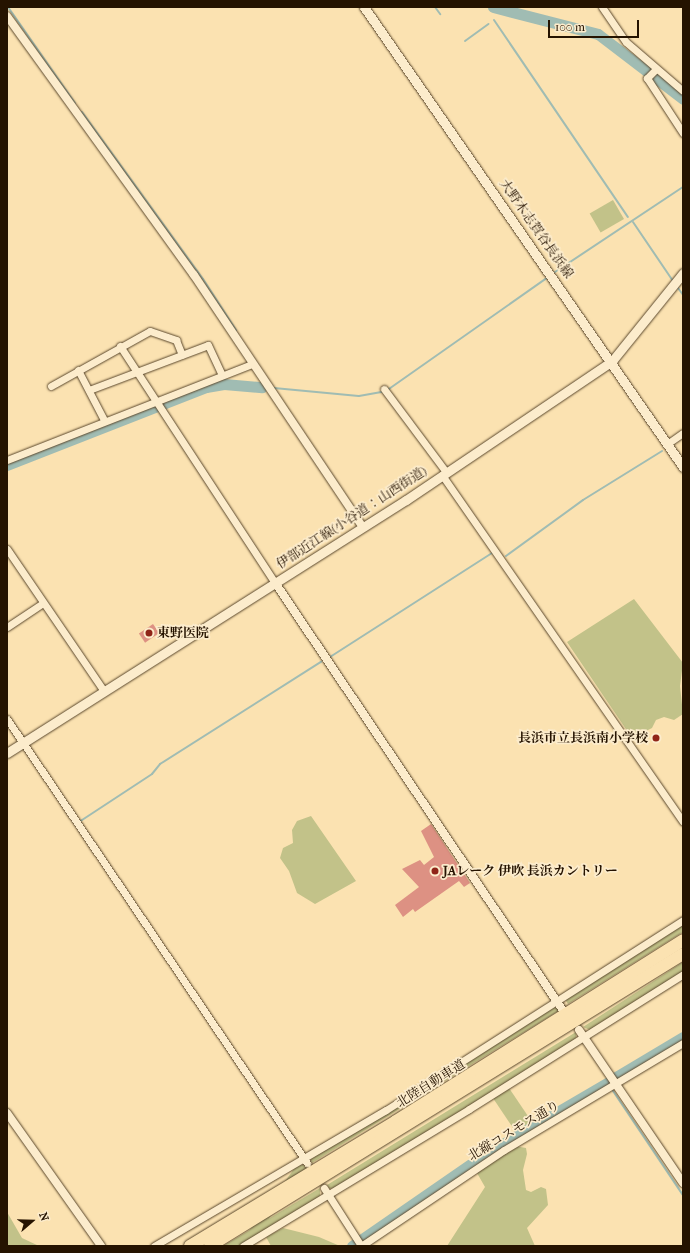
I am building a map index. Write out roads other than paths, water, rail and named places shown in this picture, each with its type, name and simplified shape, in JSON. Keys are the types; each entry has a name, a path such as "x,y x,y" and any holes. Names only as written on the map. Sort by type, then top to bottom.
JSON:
{"highway":[{"name":"北陸自動車道","path":"190,1246 396,1121 683,940"},
{"name":"北陸自動車道","path":"210,1246 683,954"}],"main road":[{"name":"大野木志賀谷長浜線","path":"364,7 612,361 683,467"},
{"name":"伊部近江線(小谷道：山西街道)","path":"7,753 276,584 612,361 683,273"}],"street":[{"path":"602,7 626,42 683,91"},
{"path":"7,16 194,275 252,364 363,527"},
{"path":"656,68 647,78 683,133"},
{"path":"51,386 120,346 150,331 176,340 182,355"},
{"path":"120,346 276,584 564,1012"},
{"path":"89,390 182,355 211,346 222,375"},
{"path":"7,460 104,420 157,404 222,375 252,364"},
{"path":"78,370 104,420"},
{"path":"386,391 444,473 683,822"},
{"path":"668,444 683,433"},
{"path":"7,549 104,691"},
{"path":"7,627 43,603"},
{"path":"7,719 307,1163"},
{"path":"154,1246 303,1156 386,1110 557,1003 683,920"},
{"path":"243,1246 328,1195 582,1033 683,974"},
{"path":"582,1033 683,1183"},
{"name":"北縦コスモス通り","path":"359,1243 504,1150 683,1043"},
{"path":"7,1113 101,1246"},
{"path":"324,1188 359,1243"}],"waterway":[{"path":"8,7 75,103"},
{"path":"435,7 440,14"},
{"path":"493,7 598,34 683,99"},
{"path":"494,20 628,217"},
{"path":"465,41 488,24"},
{"path":"82,112 203,279 236,330"},
{"path":"555,272 683,187"},
{"path":"633,222 673,281"},
{"path":"274,388 359,396 386,391 548,277"},
{"path":"678,288 683,295"},
{"path":"7,465 206,387 224,384 262,387"},
{"path":"506,556 583,500 662,451"},
{"path":"330,657 492,553"},
{"path":"79,822 152,774 160,764 321,662"},
{"path":"616,1077 683,1037"},
{"path":"352,1246 484,1155 610,1081"},
{"path":"611,1088 683,1195"}],"place":[{"name":"東野医院","path":"149,633"},
{"name":"長浜市立長浜南小学校","path":"656,738"},
{"name":"JAレーク 伊吹 長浜カントリー","path":"435,871"}]}
